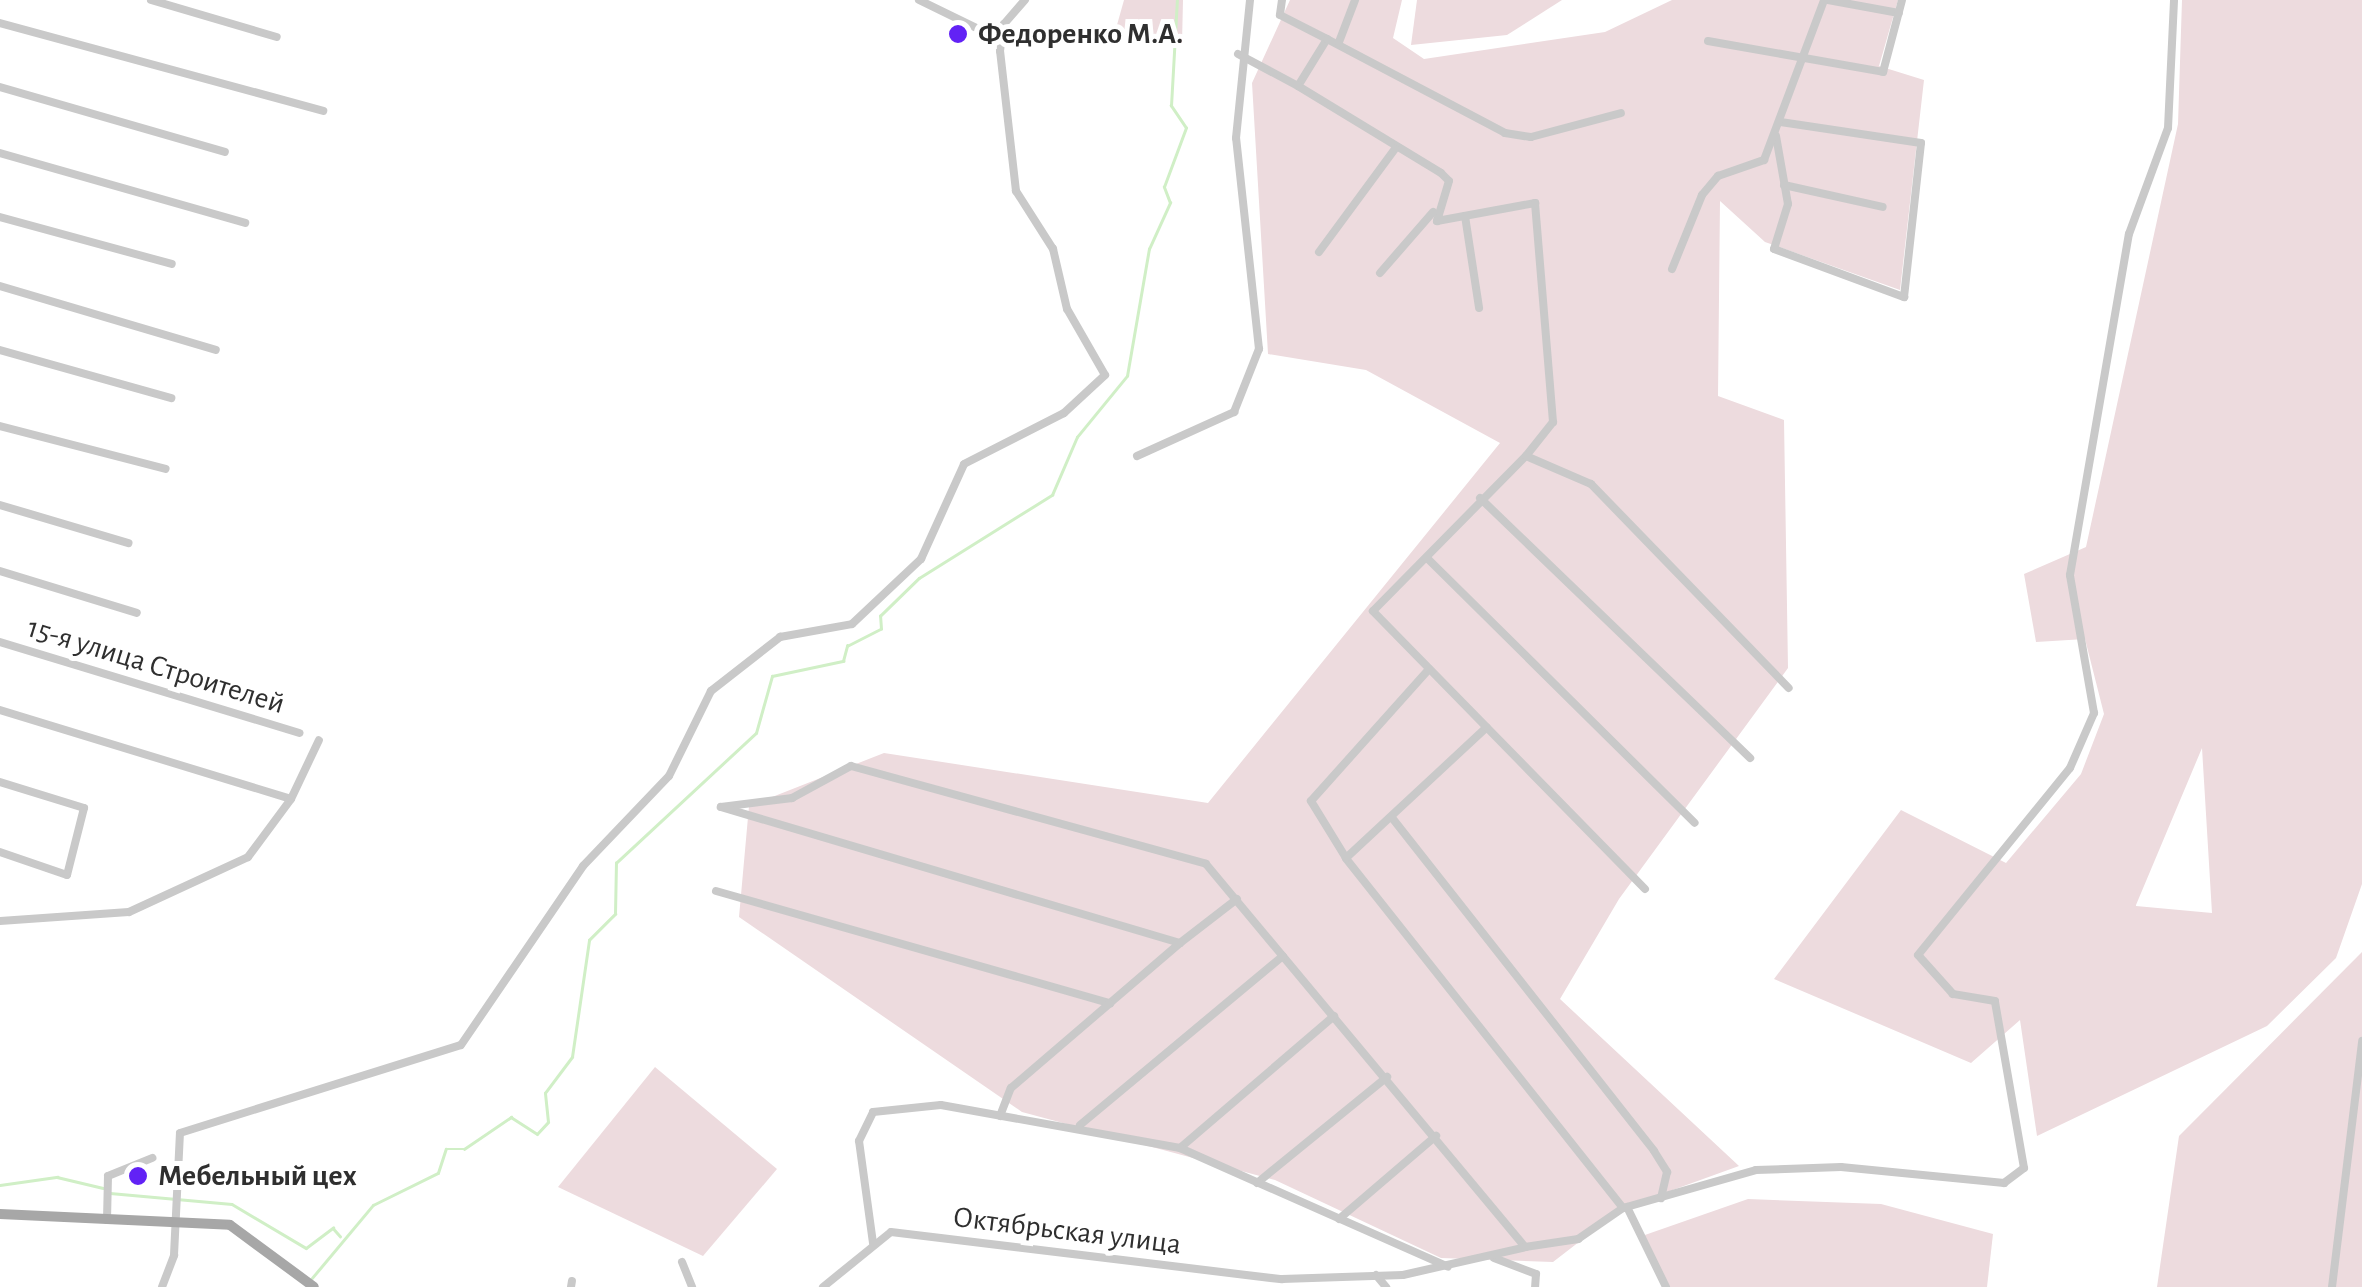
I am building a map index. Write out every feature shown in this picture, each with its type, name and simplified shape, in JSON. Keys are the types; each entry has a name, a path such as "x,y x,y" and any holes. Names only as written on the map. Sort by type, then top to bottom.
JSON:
{"main road":[{"path":"0,1214 243,1230 314,1287"}],"street":[{"path":"151,0 277,37"},
{"path":"919,0 1001,40"},
{"path":"989,35 1025,0"},
{"path":"1137,456 1234,412 1259,349 1236,138 1238,54 1250,0"},
{"path":"1282,0 1280,14 1505,133 1531,137 1620,113"},
{"path":"1339,42 1355,0"},
{"path":"1672,269 1702,196 1718,176 1764,160 1826,0 1899,13"},
{"path":"1708,41 1883,72 1902,0"},
{"path":"1624,1207 1756,1170 1842,1167 2004,1183 2024,1168 1995,1001 1953,994 1918,955 2070,768 2094,714 2070,576 2129,234 2168,128 2174,0"},
{"path":"0,23 323,111"},
{"path":"162,1287 175,1223 180,1133 461,1045 584,866 669,776 702,701 780,637 852,624 920,559 977,453 1064,412 1106,373 1066,309 1053,248 1016,191 1000,51 1004,24"},
{"path":"989,35 1000,51"},
{"path":"1298,86 1327,39"},
{"path":"1238,54 1298,86 1449,181 1433,212 1380,274"},
{"path":"0,87 226,152"},
{"path":"1776,136 1784,185 1774,249 1904,297 1921,143 1781,122"},
{"path":"1319,252 1395,149"},
{"path":"0,154 244,223"},
{"path":"1784,185 1882,208"},
{"path":"1433,212 1437,221 1535,203 1552,422 1526,456 1480,498 1428,559 1373,611 1645,889"},
{"path":"1465,216 1479,308"},
{"path":"0,217 172,264"},
{"path":"0,286 216,350"},
{"path":"0,350 171,398"},
{"path":"0,426 166,469"},
{"path":"1526,456 1591,484 1789,688"},
{"path":"1480,498 1750,758"},
{"path":"0,505 128,543"},
{"path":"1428,559 1694,823"},
{"path":"0,571 137,612"},
{"name":"15-я улица Строителей","path":"0,642 300,733"},
{"path":"1430,669 1313,791 1315,812 1346,858 1624,1207 1666,1287"},
{"path":"0,710 291,800"},
{"path":"1346,858 1393,819 1488,726"},
{"path":"0,921 129,912 248,857 291,800 318,740"},
{"path":"1180,943 721,806 792,798 851,766 1206,864 1527,1247"},
{"path":"0,782 84,808 67,875 0,852"},
{"path":"1393,819 1654,1151 1667,1172 1661,1198"},
{"path":"716,891 1110,1003"},
{"path":"1000,1116 1011,1088 1237,899"},
{"path":"1080,1125 1283,956"},
{"path":"1180,1148 1334,1016"},
{"path":"2332,1287 2362,1041"},
{"path":"1257,1183 1387,1076"},
{"path":"824,1287 873,1244 859,1141 873,1112 941,1105 1080,1125 1180,1148 1448,1266"},
{"path":"1339,1219 1436,1136"},
{"path":"107,1220 108,1176 152,1158"},
{"name":"Октябрьская улица","path":"873,1244 891,1232 1104,1262 1326,1278 1403,1275 1578,1239 1624,1207"},
{"path":"1494,1258 1536,1274 1535,1287"},
{"path":"682,1262 692,1287"},
{"path":"1376,1275 1386,1287"},
{"path":"1394,1287 1403,1275"}],"shaded area":[{"path":"1124,0 1183,0 1182,43 1156,48 1117,25"},
{"path":"1290,0 1402,0 1393,38 1424,59 1605,32 1672,0 1898,0 1879,66 1924,80 1900,290 1765,242 1720,201 1718,396 1784,420 1788,668 1619,899 1560,999 1739,1166 1623,1208 1553,1262 1441,1258 1275,1180 1022,1112 739,917 749,806 884,753 1208,803 1500,443 1366,370 1268,354 1252,83"},
{"path":"1417,0 1562,0 1507,35 1411,45"},
{"path":"2182,0 2362,0 2362,884 2336,958 2267,1026 2037,1136 2020,1020 1971,1063 1774,979 1901,810 2006,863 2081,774 2104,714 2085,639 2036,642 2024,574 2086,547 2178,124","holes":["2202,748 2212,913 2136,906"]},
{"path":"2362,952 2362,1287 2157,1287 2179,1136"},
{"path":"655,1067 777,1169 703,1256 558,1187"},
{"path":"1748,1199 1881,1204 1993,1234 1987,1287 1666,1287 1642,1236"}],"waterway":[{"path":"312,1278 373,1205 438,1173 446,1149 464,1149 511,1117 537,1134 548,1122 545,1093 572,1057 589,940 615,914 616,863 756,733 772,676 843,661 847,646 881,629 880,616 919,578 1052,495 1077,437 1127,376 1149,249 1170,203 1164,187 1186,128 1171,106 1177,0"},
{"path":"0,1185 57,1177 103,1188"},
{"path":"110,1193 232,1204 306,1248 333,1228 340,1236"}],"place":[{"name":"Федоренко М.А.","path":"958,34"},
{"name":"Мебельный цех","path":"138,1176"}]}
